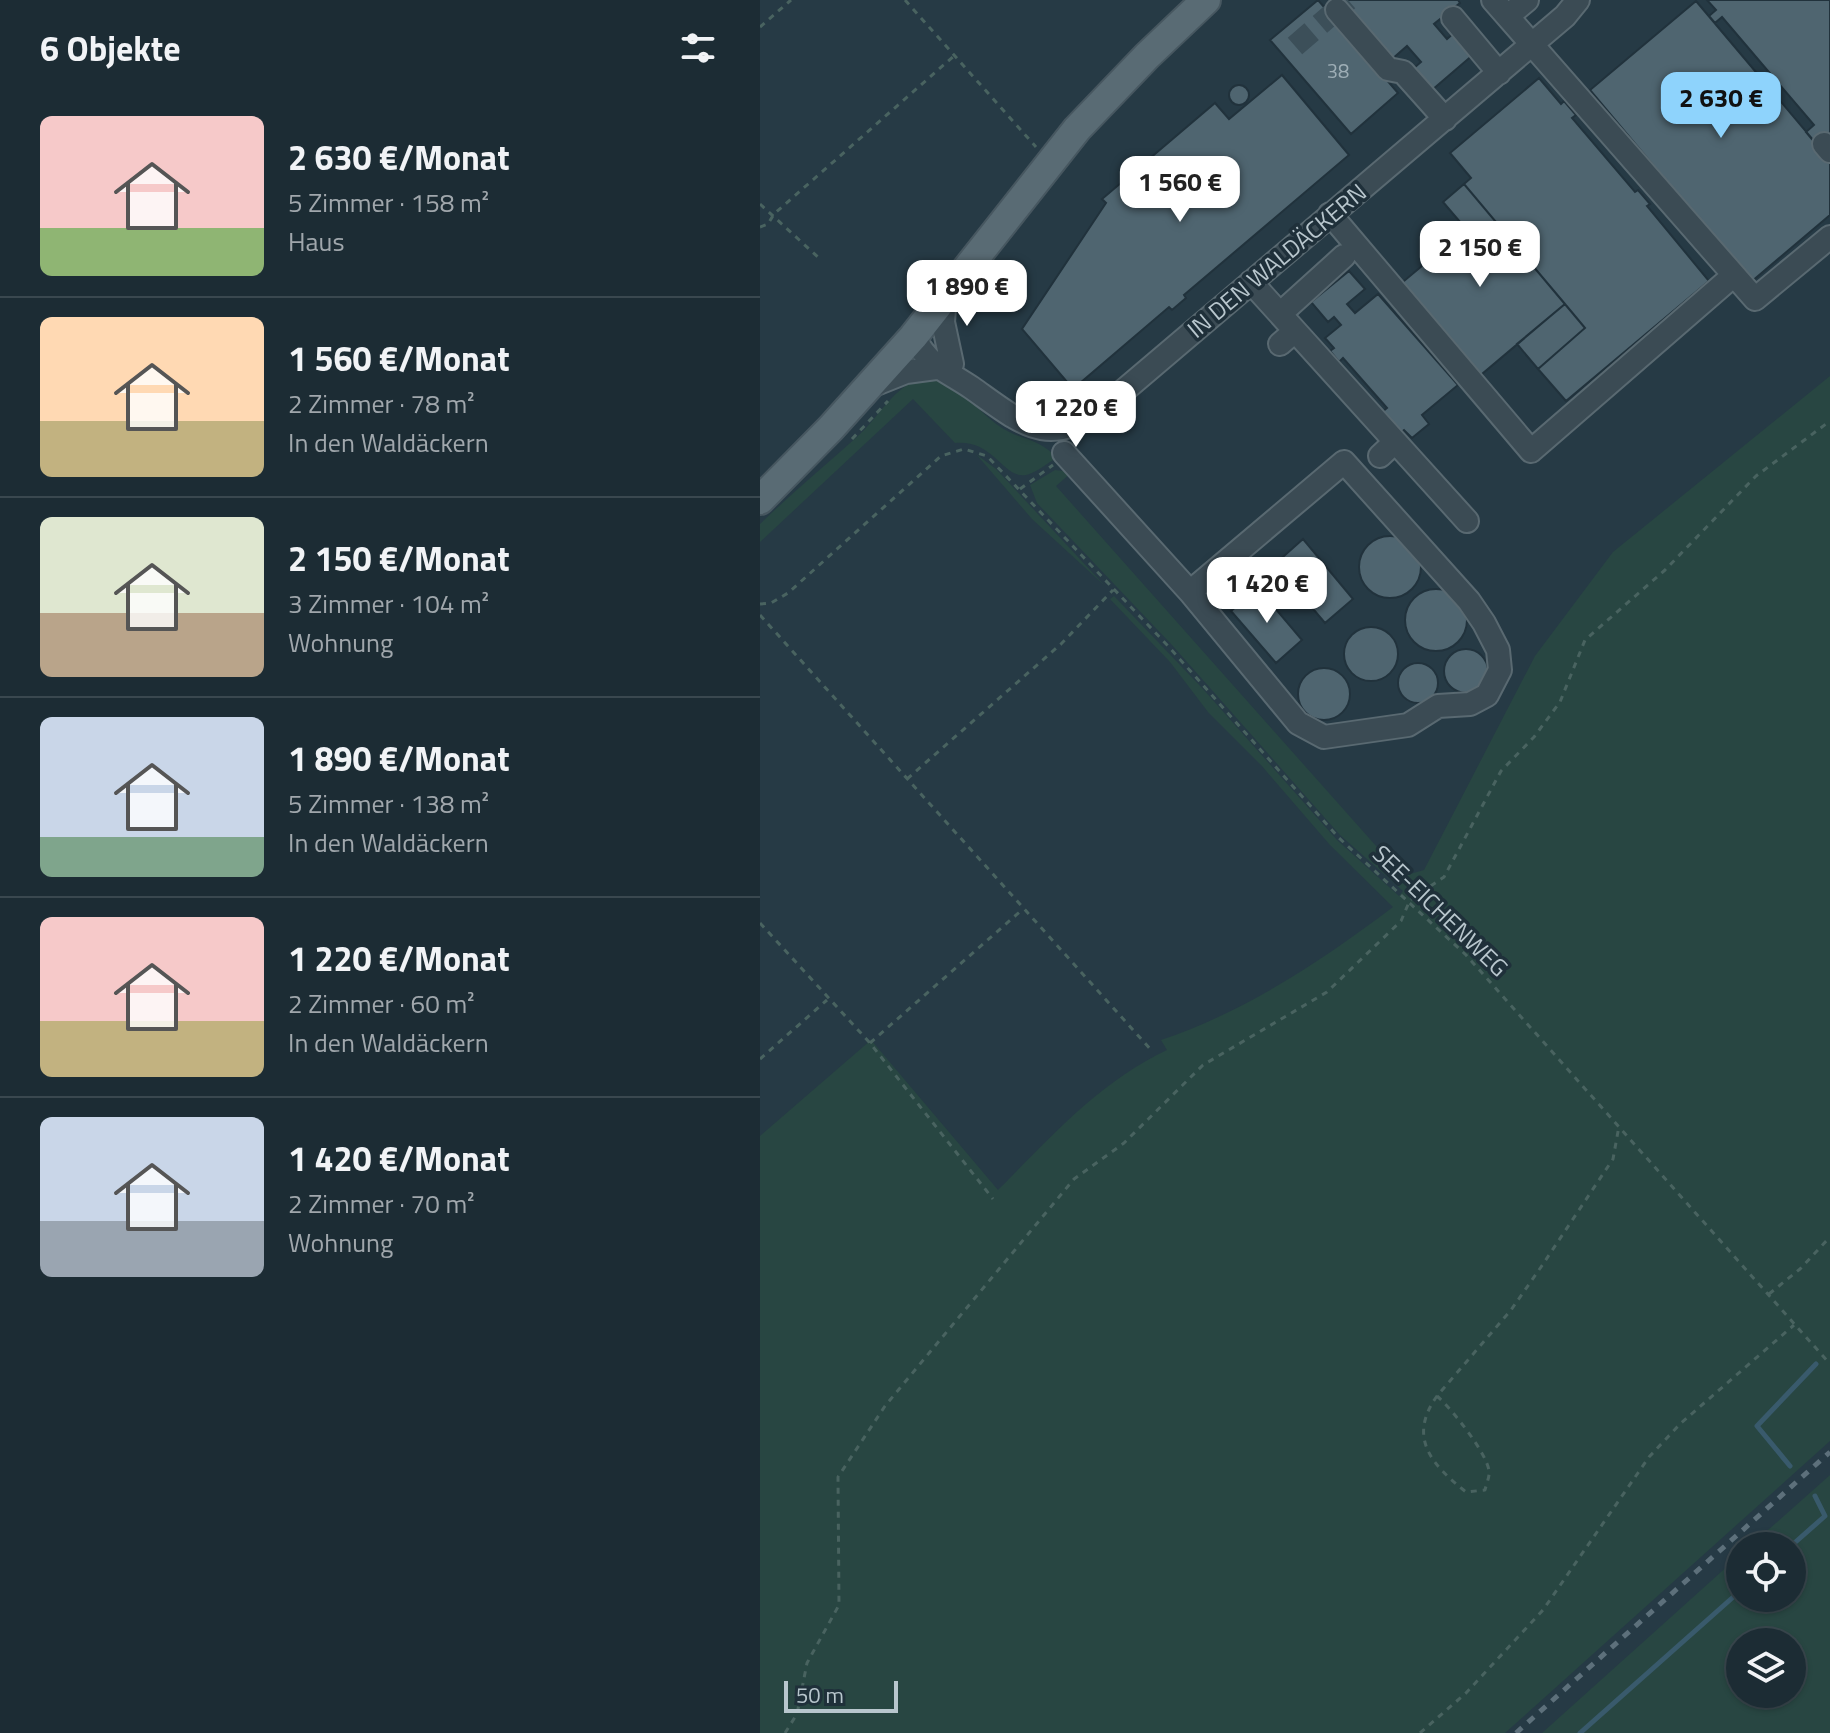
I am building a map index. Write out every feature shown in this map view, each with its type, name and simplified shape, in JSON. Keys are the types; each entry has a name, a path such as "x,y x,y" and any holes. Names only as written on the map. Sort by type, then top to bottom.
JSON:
{"main road":[{"path":"760,500 882,390 913,337 1049,161 1110,93 1206,0"}],"street":[{"path":"1527,0 1500,8 1755,299 1830,237"},
{"name":"IN DEN WALDÄCKERN","path":"913,337 970,387 1026,426 1051,430 1080,424 1108,404 1572,8 1595,0"},
{"path":"1337,10 1388,69 1403,72 1445,119"},
{"path":"1453,18 1499,73"},
{"path":"1330,214 1531,451 1734,275"},
{"path":"1280,314 1344,256"},
{"path":"1251,282 1280,314 1288,337 1388,449 1467,521"},
{"path":"882,390 906,372 944,366 945,296"},
{"path":"1064,453 1190,592 1298,723 1324,737 1408,725 1438,706 1470,704 1487,695 1500,670 1498,650 1469,601 1344,462 1190,592"}],"path":[{"path":"760,27 791,0"},
{"path":"905,0 1049,161"},
{"path":"760,227 768,224 774,214 955,55"},
{"path":"760,204 820,259"},
{"path":"845,445 882,390"},
{"path":"785,1733 797,1714 807,1663 839,1605 838,1477 885,1406 1074,1179 1124,1143 1203,1065 1327,992 1401,921 1410,900 1444,877 1501,771 1534,737 1560,702 1585,640 1665,570 1756,476 1830,421"},
{"name":"SEE-EICHENWEG","path":"760,604 771,603 788,593 927,468 949,452 964,449 978,452 1020,489 1179,658 1339,838 1410,900 1466,955 1830,1364"},
{"path":"1020,489 1064,453"},
{"path":"907,779 1061,644 1113,590"},
{"path":"760,615 1152,1051"},
{"path":"870,1043 1023,909"},
{"path":"760,923 827,1000 870,1043 993,1199"},
{"path":"760,1059 827,1000"},
{"path":"1437,1396 1450,1407 1478,1445 1489,1471 1485,1490 1466,1492 1442,1472 1423,1445 1427,1411 1437,1396 1511,1310 1541,1267 1613,1159 1619,1126"},
{"path":"1768,1295 1800,1269 1830,1237"},
{"path":"1420,1733 1466,1693 1543,1610 1649,1457 1680,1424 1795,1324"}],"green space":[{"path":"1830,376 1830,1441 1505,1733 760,1733 760,1136 871,1040 998,1190 1056,1131 1097,1095 1142,1063 1167,1050 1161,1040 1253,1000 1339,946 1393,907 1330,845 1261,765 1208,712 1170,662 1110,599 1114,596 1203,689 1337,840 1399,896 1403,891 1340,835 1172,645 1037,503 1030,485 1055,470 1072,472 1056,486 1393,865 1410,874 1424,870 1535,656 1613,552"},
{"path":"922,378 936,380 957,390 1002,428 1047,449 1053,454 1053,460 1029,474 1018,475 989,452 968,443 955,443 913,399 760,542 760,524 858,436 895,395"},
{"path":"976,454 996,469 1105,586 1032,519"},
{"path":"1830,1475 1830,1733 1542,1733 1726,1568 1726,1612 1806,1612 1806,1532 1766,1532"}],"building":[{"path":"1318,0 1398,93 1351,134 1270,40"},
{"path":"1340,0 1458,0 1460,3 1434,24 1447,39 1455,32 1474,54 1432,90 1414,68 1421,62 1407,46 1391,60"},
{"path":"1707,0 1830,0 1830,140 1816,144 1806,132 1814,125 1722,17 1715,23 1709,16 1716,10"},
{"path":"1696,1 1830,160 1830,215 1751,282 1590,90"},
{"path":"1282,75 1349,155 1184,295 1186,298 1172,310 1169,307 1073,389 1022,329 1106,203 1102,199 1215,103 1229,119"},
{"path":"1539,78 1561,104 1564,101 1576,115 1572,118 1635,192 1638,190 1650,204 1647,206 1709,281 1566,401 1538,369 1585,328 1464,184 1471,178 1450,153"},
{"path":"1239,85 1246,88 1249,95 1246,102 1239,105 1232,102 1229,95 1232,88"},
{"path":"1464,184 1565,304 1476,379 1398,286 1466,229 1443,202"},
{"path":"1349,271 1365,289 1347,304 1355,313 1378,294 1458,385 1422,415 1429,424 1412,438 1404,430 1399,434 1381,413 1387,408 1343,358 1339,362 1330,351 1334,348 1325,338 1341,325 1334,317 1328,322 1311,302"},
{"path":"1565,304 1585,328 1538,369 1517,344"},
{"path":"1384,536 1396,536 1412,545 1419,555 1419,579 1412,589 1396,598 1384,598 1364,584 1359,573 1359,561 1373,541"},
{"path":"1303,539 1353,599 1325,623 1275,564"},
{"path":"1258,588 1302,640 1276,663 1231,611"},
{"path":"1430,589 1442,589 1458,598 1465,608 1465,632 1458,642 1442,651 1430,651 1410,637 1405,626 1405,614 1419,594"},
{"path":"1371,627 1390,635 1398,654 1390,673 1371,681 1352,673 1344,654 1352,635"},
{"path":"1466,649 1481,656 1488,671 1481,686 1466,693 1451,686 1444,671 1451,656"},
{"path":"1418,663 1432,669 1438,683 1432,697 1418,703 1404,697 1398,683 1404,669"},
{"path":"1324,668 1343,675 1350,694 1343,713 1324,720 1305,713 1298,694 1305,675"}],"waterway":[{"path":"1790,1466 1757,1426 1816,1364"},
{"path":"1806,1533 1825,1516 1815,1496"},
{"path":"1580,1733 1726,1603"}],"tunnel":[{"path":"1295,46 1348,0"}],"railway":[{"path":"1516,1733 1830,1452"}]}
